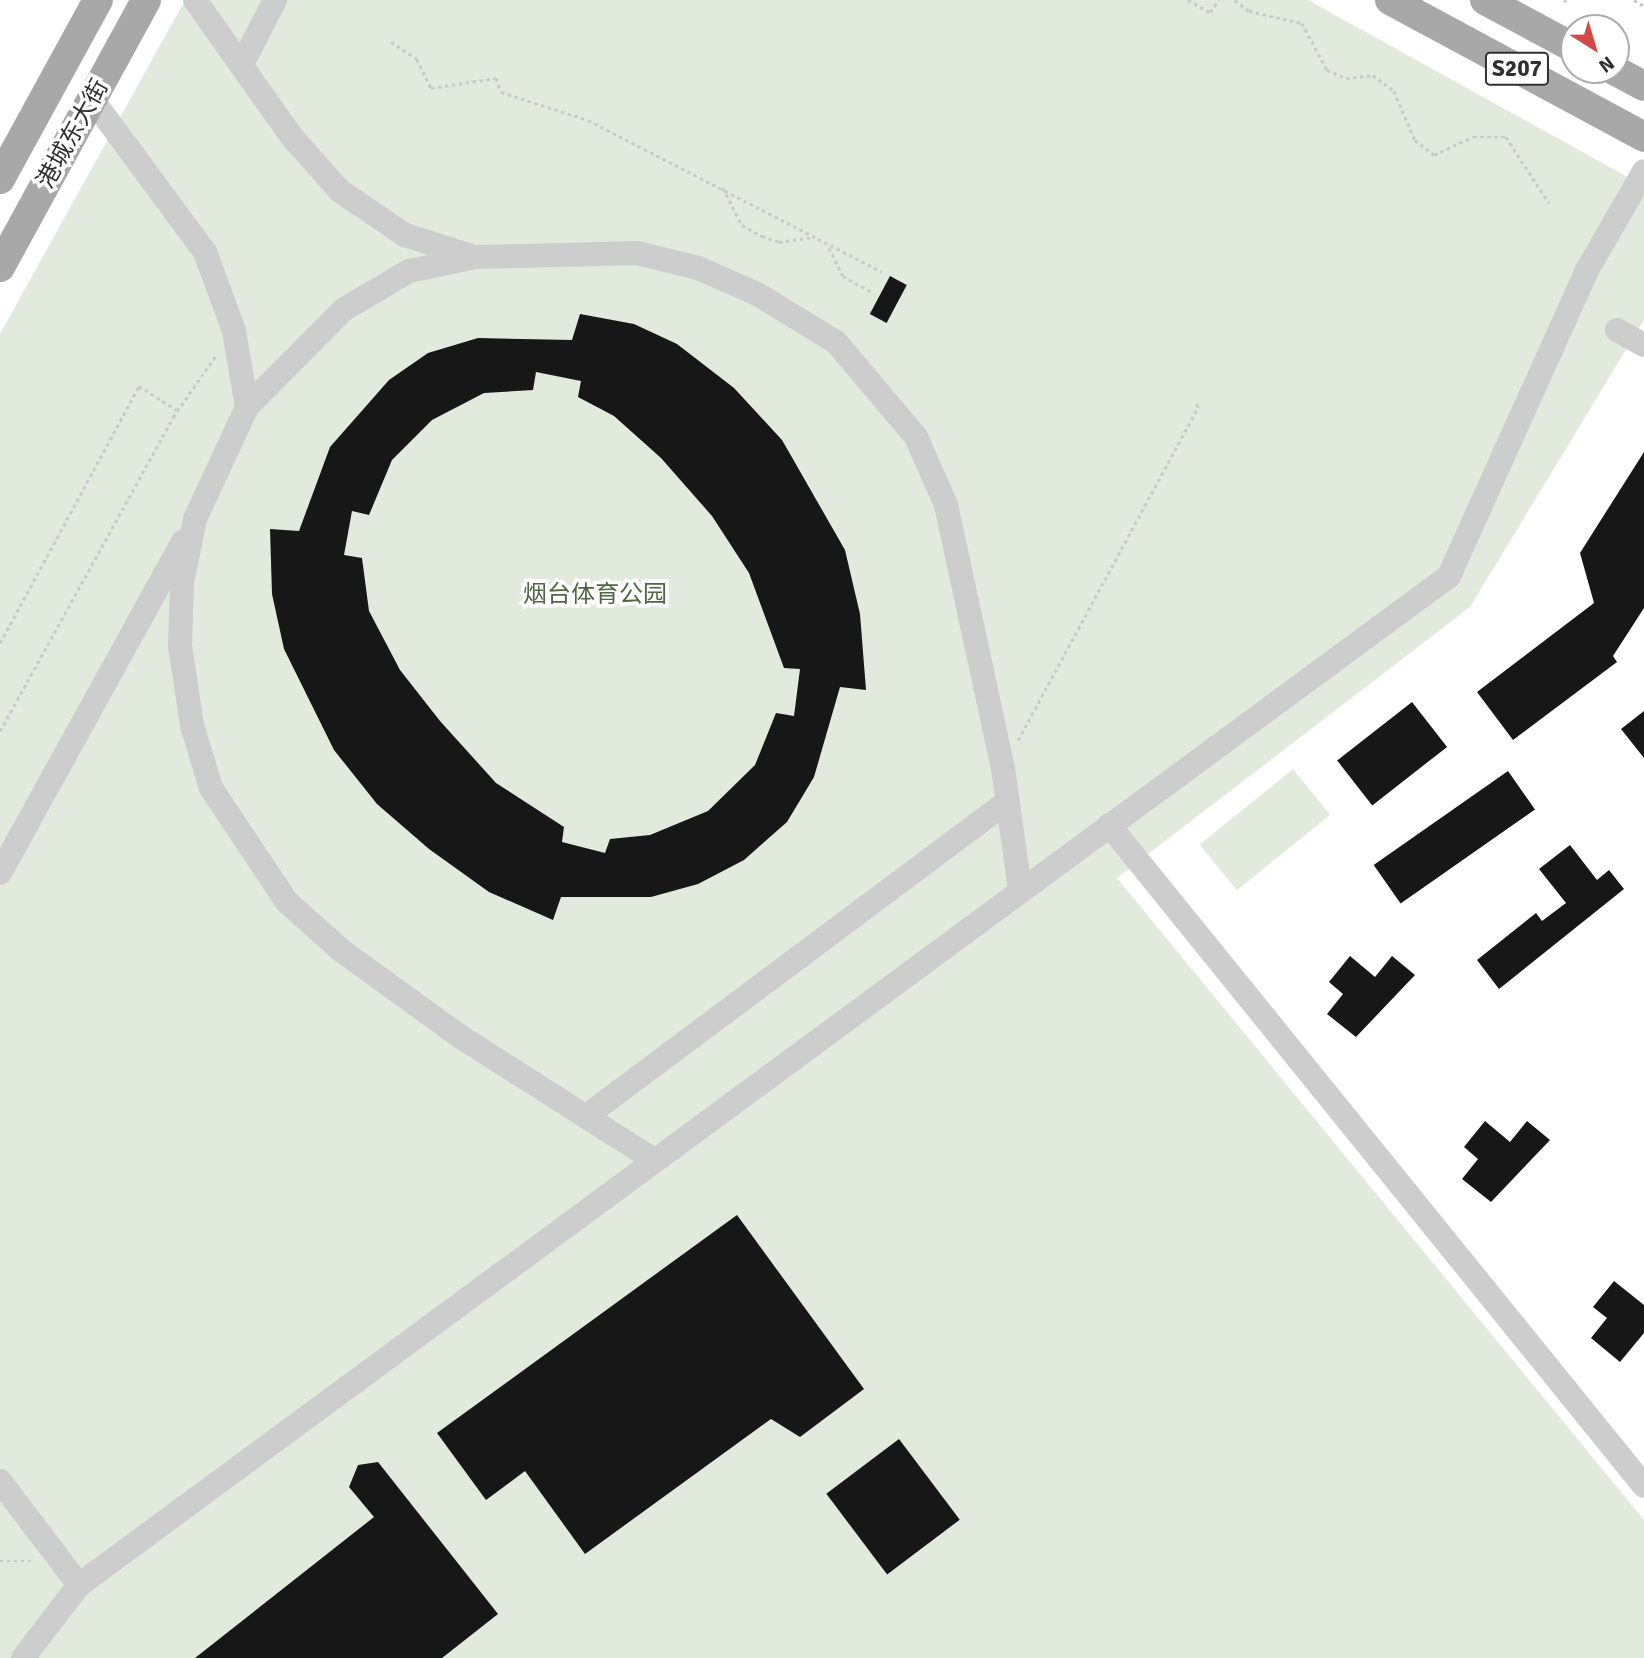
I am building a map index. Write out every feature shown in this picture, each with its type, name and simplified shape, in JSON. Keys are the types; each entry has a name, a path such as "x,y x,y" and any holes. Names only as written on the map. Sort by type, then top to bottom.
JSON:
{"main road":[{"name":"港城东大街","path":"0,178 98,0"},
{"name":"港城东大街","path":"0,267 10,227 92,99 146,0"},
{"name":"S207","path":"1390,0 1644,137"},
{"name":"S207","path":"1485,0 1560,40"}],"street":[{"path":"195,0 292,137 363,211 405,234 476,257"},
{"path":"242,64 275,0"},
{"path":"92,99 205,252 234,331 247,407"},
{"path":"23,1658 79,1585 1020,889 1449,576 1586,272 1644,172"},
{"path":"0,873 195,519 247,407 342,310 409,271 476,257 637,253 698,268 759,295 836,342 916,437 946,505 1003,768 1020,889"},
{"path":"1618,330 1644,345"},
{"path":"195,519 182,582 180,646 192,725 211,788 249,852 287,902 342,951 458,1035 589,1114 654,1160"},
{"path":"589,1114 1008,801"},
{"path":"1109,825 1644,1486"},
{"path":"0,1481 79,1585"}],"path":[{"path":"1188,0 1210,12 1219,0"},
{"path":"1236,0 1250,11 1302,23 1327,70 1346,78 1374,75 1394,92 1415,140 1434,155 1473,137 1506,137 1549,203"},
{"path":"1634,0 1644,6"},
{"path":"391,42 417,59 431,88 496,78 501,92 588,120 687,176 723,188 816,237 829,247 881,272"},
{"path":"723,188 742,225 762,236 779,242 816,237"},
{"path":"829,247 843,276 874,293"},
{"path":"0,730 177,410 234,331"},
{"path":"0,643 139,386 177,410"},
{"path":"1003,768 1198,407 1194,401"},
{"path":"0,1561 61,1561"}],"green space":[{"name":"烟台体育公园","path":"185,0 1308,0 1644,186 1644,320 1470,607 1117,878 1644,1520 1644,1658 0,1658 0,334"},
{"path":"1293,769 1330,815 1237,890 1200,845"}],"building":[{"path":"890,276 907,285 887,323 870,314"},
{"path":"580,314 634,324 677,344 734,388 782,440 845,550 860,614 866,690 840,687 814,777 787,822 744,860 698,884 651,897 561,897 553,920 489,892 429,849 377,804 334,750 284,649 272,594 270,529 299,531 330,447 389,380 428,353 478,338 572,340","holes":["536,372 581,381 578,397 614,416 661,458 712,516 749,573 784,668 800,669 794,716 776,713 755,765 708,811 650,835 610,839 605,853 562,842 564,827 496,783 440,721 400,670 369,611 362,558 344,555 352,511 369,515 392,460 432,420 484,393 533,390"]},
{"path":"1644,452 1644,608 1613,656 1617,662 1513,740 1477,692 1594,603 1580,553"},
{"path":"1412,702 1447,747 1372,805 1337,760"},
{"path":"1644,711 1644,758 1621,729"},
{"path":"1508,771 1535,810 1401,904 1374,865"},
{"path":"1570,845 1597,880 1609,870 1624,889 1499,989 1477,960 1536,913 1542,921 1566,903 1539,869"},
{"path":"1350,956 1375,977 1392,956 1415,975 1356,1037 1327,1014 1343,994 1329,982"},
{"path":"1485,1121 1510,1142 1527,1121 1550,1140 1491,1202 1462,1179 1478,1159 1464,1147"},
{"path":"737,1215 864,1389 800,1437 771,1419 585,1554 525,1471 486,1500 437,1433"},
{"path":"1614,1281 1644,1305 1644,1333 1620,1362 1591,1338 1607,1318 1593,1307"},
{"path":"899,1439 960,1520 887,1574 826,1494"},
{"path":"378,1462 498,1614 442,1658 195,1658 374,1517 349,1487 358,1465"}]}
